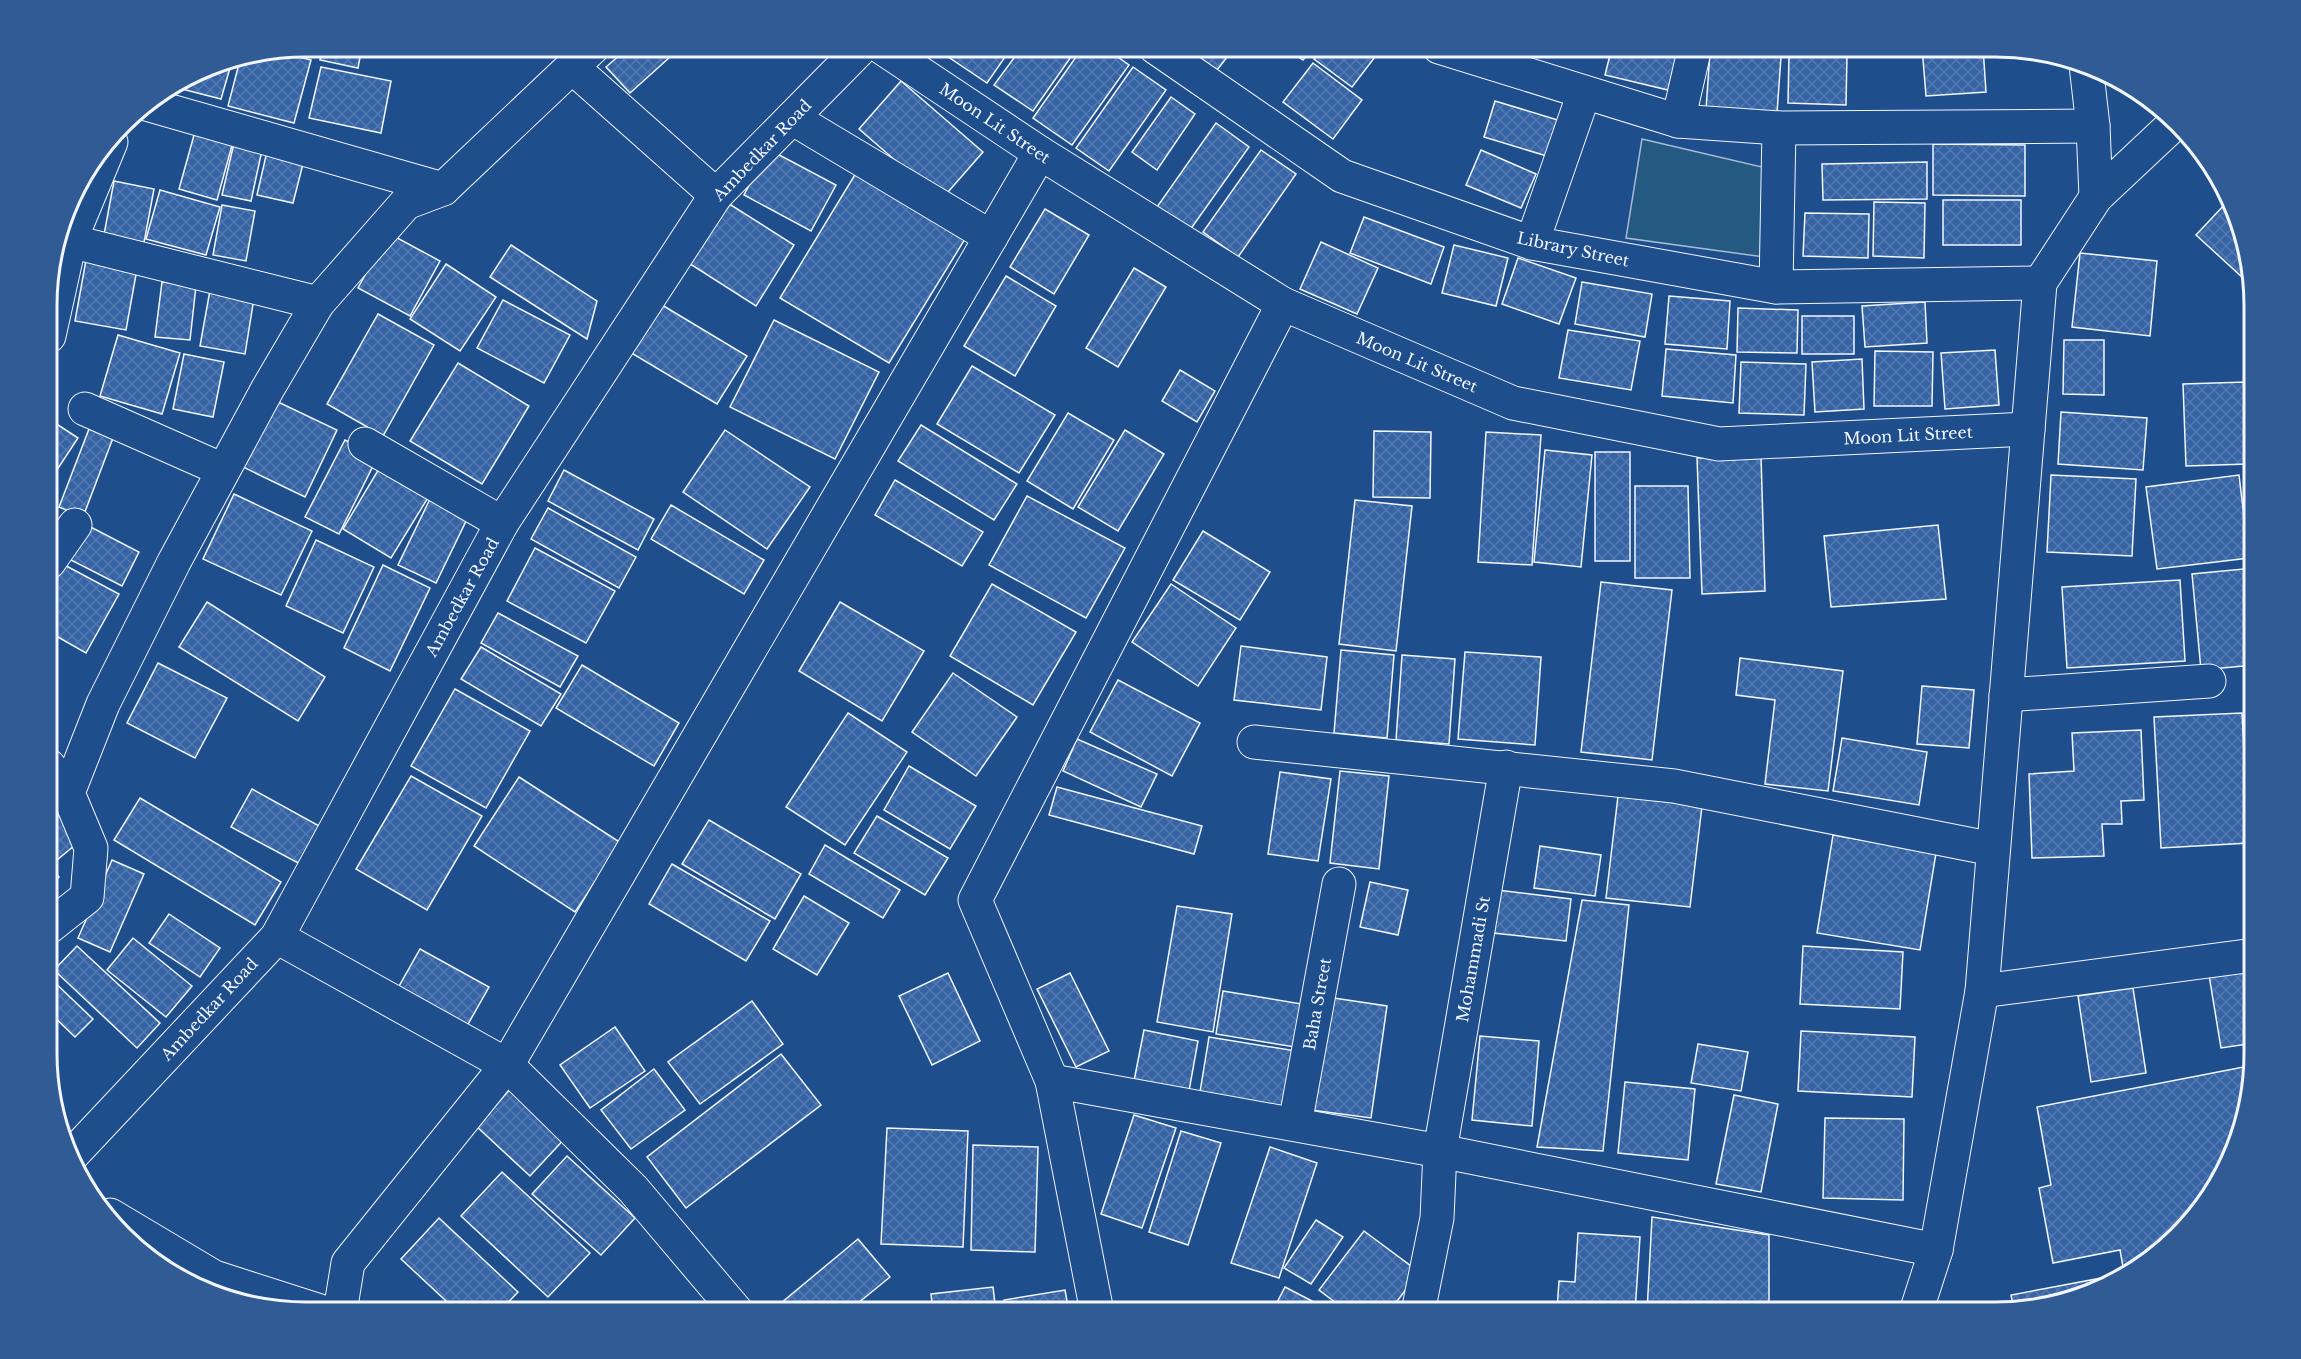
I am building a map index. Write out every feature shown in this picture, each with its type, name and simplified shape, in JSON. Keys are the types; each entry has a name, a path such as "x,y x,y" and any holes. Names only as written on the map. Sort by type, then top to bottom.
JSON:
{"street":[{"path":"68,793 103,704 223,470 318,303 406,202 443,189 582,57 716,195"},
{"name":"Ambedkar Road","path":"77,1150 277,937 502,523 716,195 851,57"},
{"name":"Moon Lit Street","path":"897,57 1040,153 1283,304 1513,403 1719,444 2028,429"},
{"name":"Library Street","path":"1171,57 1342,176 1532,243 1776,287 2040,283"},
{"path":"1472,57 1678,121 1779,128 2093,126"},
{"path":"1678,121 1693,57"},
{"path":"2087,75 2093,126 2096,197"},
{"path":"1532,243 1584,93"},
{"path":"156,107 443,189"},
{"path":"792,118 991,237"},
{"path":"1776,287 1779,128"},
{"path":"1919,1302 1936,1250 1982,991 2040,283 2096,197 2170,129"},
{"path":"342,1302 348,1263 507,1065 1040,153"},
{"path":"58,297 70,241 102,163"},
{"path":"70,241 318,303"},
{"path":"1094,1302 1052,1080 975,900 1283,304"},
{"path":"85,409 223,470"},
{"path":"364,444 502,523"},
{"path":"57,551 75,525"},
{"path":"2006,695 2209,681"},
{"path":"1254,742 1674,786 1994,849"},
{"name":"Mohammadi St","path":"1420,1302 1437,1218 1440,1151 1506,767"},
{"path":"57,777 68,793 91,848 87,897 57,921"},
{"name":"Baha Street","path":"1295,1124 1339,884"},
{"path":"277,937 507,1065 633,1189 729,1302"},
{"path":"1982,991 2244,956"},
{"path":"1052,1080 1440,1151 1936,1250"},
{"path":"126,1224 214,1277 288,1301"}],"shaded area":[{"path":"1642,139 1762,167 1764,257 1626,238"}],"building":[{"path":"300,57 311,60 294,123 228,106 238,66 273,59"},
{"path":"321,57 360,57 358,68 320,60"},
{"path":"618,57 670,57 630,93 606,67"},
{"path":"948,57 1005,57 987,83"},
{"path":"1015,57 1071,57 1033,111 994,85"},
{"path":"1076,57 1117,57 1129,65 1072,145 1033,118"},
{"path":"1198,57 1227,57 1217,70"},
{"path":"1316,57 1375,57 1352,87 1314,59"},
{"path":"1610,57 1676,57 1668,90 1605,75"},
{"path":"1710,57 1781,57 1777,113 1706,109"},
{"path":"1789,57 1847,57 1846,105 1788,103"},
{"path":"1923,57 1984,57 1986,92 1926,96"},
{"path":"1313,63 1362,100 1333,139 1283,102"},
{"path":"321,67 391,81 381,133 309,118"},
{"path":"1133,67 1166,90 1109,171 1076,148"},
{"path":"230,69 221,99 183,89"},
{"path":"901,81 983,152 941,200 859,129"},
{"path":"1171,97 1195,114 1157,170 1132,152"},
{"path":"1495,101 1561,121 1550,157 1484,137"},
{"path":"1216,123 1249,147 1190,230 1157,207"},
{"path":"196,128 234,138 217,200 179,189"},
{"path":"234,143 262,150 251,201 222,195"},
{"path":"1933,144 2025,145 2025,196 1933,195"},
{"path":"268,147 305,156 293,203 257,195"},
{"path":"768,149 836,185 811,231 744,195"},
{"path":"1261,150 1296,174 1238,257 1203,232"},
{"path":"1481,150 1536,174 1521,208 1466,185"},
{"path":"1927,162 1927,199 1823,200 1822,164"},
{"path":"859,168 968,234 889,363 780,298"},
{"path":"114,181 154,189 143,248 103,240"},
{"path":"160,190 220,207 206,255 146,239"},
{"path":"723,200 794,245 756,306 684,260"},
{"path":"1943,200 2021,200 2021,245 1943,245"},
{"path":"1874,202 1925,203 1924,258 1873,256"},
{"path":"222,205 255,211 246,261 213,255"},
{"path":"2223,206 2236,242 2242,277 2196,235"},
{"path":"1045,209 1089,235 1054,294 1010,267"},
{"path":"1805,213 1869,214 1868,258 1803,256"},
{"path":"1364,217 1444,247 1431,284 1350,253"},
{"path":"388,233 440,261 410,316 358,288"},
{"path":"1321,242 1378,268 1357,314 1300,289"},
{"path":"511,245 597,301 587,339 490,277"},
{"path":"1454,245 1508,258 1496,306 1442,293"},
{"path":"2080,253 2157,261 2150,336 2072,327"},
{"path":"1518,258 1576,278 1559,324 1502,304"},
{"path":"86,260 137,269 126,330 75,321"},
{"path":"446,264 496,297 460,351 410,319"},
{"path":"1134,268 1166,287 1118,367 1086,348"},
{"path":"1006,276 1056,306 1015,376 964,346"},
{"path":"162,282 196,286 190,340 155,337"},
{"path":"1582,282 1652,294 1645,337 1575,324"},
{"path":"210,290 254,298 245,354 200,346"},
{"path":"1669,296 1730,301 1727,349 1665,344"},
{"path":"503,300 570,335 544,383 477,348"},
{"path":"657,302 747,356 717,404 628,351"},
{"path":"1925,302 1927,343 1865,347 1862,306"},
{"path":"1738,308 1798,310 1797,353 1737,352"},
{"path":"378,314 434,345 383,436 327,404"},
{"path":"1802,316 1854,316 1854,354 1802,354"},
{"path":"774,320 879,372 835,459 730,407"},
{"path":"1568,330 1640,341 1631,390 1559,378"},
{"path":"118,335 180,353 162,414 100,396"},
{"path":"2064,340 2104,340 2104,395 2063,394"},
{"path":"1666,349 1736,355 1733,403 1662,396"},
{"path":"1995,350 1999,405 1945,409 1941,353"},
{"path":"1875,351 1933,352 1932,406 1874,406"},
{"path":"184,354 224,362 213,417 173,409"},
{"path":"1862,359 1864,409 1815,412 1812,362"},
{"path":"1741,362 1806,364 1804,415 1739,413"},
{"path":"458,363 529,406 482,484 410,441"},
{"path":"972,366 1055,415 1019,473 937,424"},
{"path":"1180,370 1215,391 1197,422 1162,401"},
{"path":"2244,382 2244,464 2186,466 2183,384"},
{"path":"276,401 337,430 305,497 243,467"},
{"path":"2061,412 2147,418 2143,470 2058,464"},
{"path":"1068,413 1114,440 1073,509 1027,481"},
{"path":"57,424 78,438 57,470"},
{"path":"921,425 1017,484 994,520 898,461"},
{"path":"89,429 113,438 83,517 59,507"},
{"path":"725,430 810,487 767,549 683,492"},
{"path":"1125,430 1164,454 1118,531 1078,507"},
{"path":"1374,431 1431,432 1430,498 1373,497"},
{"path":"1486,432 1541,435 1532,565 1478,562"},
{"path":"345,440 378,456 339,534 305,517"},
{"path":"1545,450 1592,455 1581,567 1534,562"},
{"path":"1595,452 1630,452 1630,561 1595,561"},
{"path":"1761,456 1765,591 1702,594 1697,458"},
{"path":"380,467 429,496 391,558 343,529"},
{"path":"564,470 654,519 638,550 548,501"},
{"path":"2051,475 2136,479 2132,556 2047,552"},
{"path":"2239,475 2244,516 2244,559 2157,569 2146,487"},
{"path":"895,480 983,532 962,566 875,515"},
{"path":"1635,486 1688,486 1690,578 1635,578"},
{"path":"234,494 312,531 281,595 203,559"},
{"path":"1027,496 1125,548 1086,618 989,565"},
{"path":"430,499 468,517 436,583 398,565"},
{"path":"1355,500 1412,506 1396,651 1339,644"},
{"path":"671,505 764,560 744,594 651,539"},
{"path":"548,508 636,557 619,588 531,539"},
{"path":"79,521 139,552 122,586 61,555"},
{"path":"1938,525 1946,599 1831,607 1824,536"},
{"path":"1203,531 1270,572 1240,620 1173,580"},
{"path":"316,540 374,567 343,633 286,606"},
{"path":"535,548 615,591 586,643 507,601"},
{"path":"57,561 119,594 86,653 57,637"},
{"path":"383,565 430,588 390,671 344,648"},
{"path":"2244,569 2244,666 2201,670 2192,574"},
{"path":"2180,580 2185,661 2067,668 2062,587"},
{"path":"1601,582 1672,590 1652,760 1581,752"},
{"path":"992,584 1076,632 1033,705 950,656"},
{"path":"1171,584 1236,628 1198,686 1132,642"},
{"path":"207,602 325,677 298,721 179,647"},
{"path":"840,602 924,651 882,721 799,671"},
{"path":"498,613 578,656 560,687 481,643"},
{"path":"1241,646 1327,657 1321,710 1234,700"},
{"path":"481,647 561,694 541,726 461,679"},
{"path":"1341,650 1394,655 1387,738 1334,733"},
{"path":"1465,652 1541,657 1535,745 1458,739"},
{"path":"1402,655 1455,659 1449,744 1396,740"},
{"path":"1740,658 1843,671 1828,791 1765,784 1775,700 1736,695"},
{"path":"158,663 227,698 195,758 127,723"},
{"path":"582,665 679,723 654,766 556,708"},
{"path":"953,673 1017,717 976,776 912,732"},
{"path":"1118,680 1200,723 1172,776 1090,732"},
{"path":"1922,686 1974,690 1969,748 1917,744"},
{"path":"455,689 530,731 486,808 411,766"},
{"path":"848,713 907,752 845,845 786,807"},
{"path":"2242,713 2244,843 2161,848 2154,717"},
{"path":"2141,730 2144,800 2121,801 2122,824 2102,824 2104,856 2032,858 2029,774 2074,771 2072,733"},
{"path":"1842,738 1927,752 1919,805 1833,791"},
{"path":"1077,739 1157,774 1141,807 1063,771"},
{"path":"909,766 976,806 950,849 884,810"},
{"path":"1340,771 1389,776 1379,869 1330,863"},
{"path":"1280,772 1331,779 1318,861 1268,854"},
{"path":"411,776 482,816 427,910 356,869"},
{"path":"519,777 621,843 575,912 474,846"},
{"path":"1057,787 1202,826 1194,854 1049,815"},
{"path":"252,789 321,827 300,864 231,827"},
{"path":"1618,796 1702,806 1690,907 1606,898"},
{"path":"140,798 281,882 255,925 114,840"},
{"path":"57,813 80,841 57,860"},
{"path":"877,816 948,858 925,895 854,853"},
{"path":"709,820 801,874 775,919 682,864"},
{"path":"1833,835 1936,853 1920,950 1817,933"},
{"path":"825,845 900,890 883,918 809,874"},
{"path":"1540,846 1601,855 1595,896 1534,888"},
{"path":"112,860 144,874 110,952 78,938"},
{"path":"672,864 770,921 746,961 649,904"},
{"path":"1370,882 1408,890 1398,935 1360,927"},
{"path":"1497,890 1571,899 1566,941 1493,933"},
{"path":"804,896 849,923 817,975 773,949"},
{"path":"1582,900 1629,905 1603,1151 1537,1147"},
{"path":"1177,906 1232,914 1213,1032 1157,1022"},
{"path":"169,914 220,948 200,977 149,943"},
{"path":"133,938 192,986 166,1017 107,970"},
{"path":"77,946 160,1023 137,1048 57,973 57,967"},
{"path":"1803,946 1903,952 1900,1009 1800,1004"},
{"path":"420,949 489,987 467,1026 398,988"},
{"path":"2244,970 2244,1045 2221,1048 2209,975"},
{"path":"948,973 980,1041 932,1065 899,996"},
{"path":"1070,973 1109,1051 1076,1067 1037,989"},
{"path":"57,985 93,1019 75,1037 57,1020"},
{"path":"2133,988 2146,1073 2091,1082 2078,996"},
{"path":"1223,991 1302,1004 1295,1047 1216,1034"},
{"path":"1327,997 1387,1006 1371,1118 1311,1110"},
{"path":"752,1001 783,1044 700,1104 668,1062"},
{"path":"615,1027 645,1071 590,1108 560,1065"},
{"path":"1144,1030 1198,1041 1189,1091 1134,1081"},
{"path":"1801,1031 1915,1037 1912,1097 1798,1091"},
{"path":"1480,1036 1539,1041 1532,1126 1472,1120"},
{"path":"1209,1037 1296,1051 1287,1107 1200,1092"},
{"path":"1698,1044 1748,1052 1741,1091 1691,1083"},
{"path":"781,1054 821,1105 686,1208 647,1157"},
{"path":"2243,1067 2236,1117 2211,1178 2193,1205 2171,1229 2147,1251 2123,1267 2120,1250 2053,1263 2039,1188 2051,1185 2037,1107"},
{"path":"654,1069 685,1110 631,1149 601,1110"},
{"path":"1625,1082 1695,1089 1688,1160 1618,1153"},
{"path":"515,1084 569,1134 530,1176 476,1126"},
{"path":"1734,1095 1778,1104 1761,1192 1716,1184"},
{"path":"1134,1115 1176,1128 1142,1228 1101,1214"},
{"path":"1825,1118 1904,1119 1903,1200 1823,1198"},
{"path":"887,1128 968,1131 963,1247 881,1244"},
{"path":"1181,1131 1221,1143 1188,1245 1149,1232"},
{"path":"973,1145 1038,1147 1035,1252 971,1250"},
{"path":"1270,1147 1317,1163 1279,1278 1231,1263"},
{"path":"567,1156 635,1218 601,1255 532,1194"},
{"path":"502,1172 590,1253 548,1297 461,1216"},
{"path":"1652,1217 1769,1235 1769,1302 1648,1302"},
{"path":"439,1218 518,1292 508,1302 447,1302 401,1259"},
{"path":"1316,1220 1343,1237 1311,1284 1284,1268"},
{"path":"1364,1231 1419,1272 1396,1302 1335,1302 1319,1290"},
{"path":"1578,1233 1640,1237 1636,1302 1558,1302 1559,1281 1575,1282"},
{"path":"858,1239 890,1277 859,1302 782,1302"},
{"path":"2100,1278 2075,1289 2044,1297 2012,1301 2011,1295"},
{"path":"993,1287 995,1302 932,1302 931,1294"},
{"path":"1285,1287 1314,1302 1277,1302"},
{"path":"1065,1290 1067,1302 1004,1302 1004,1300"}]}
